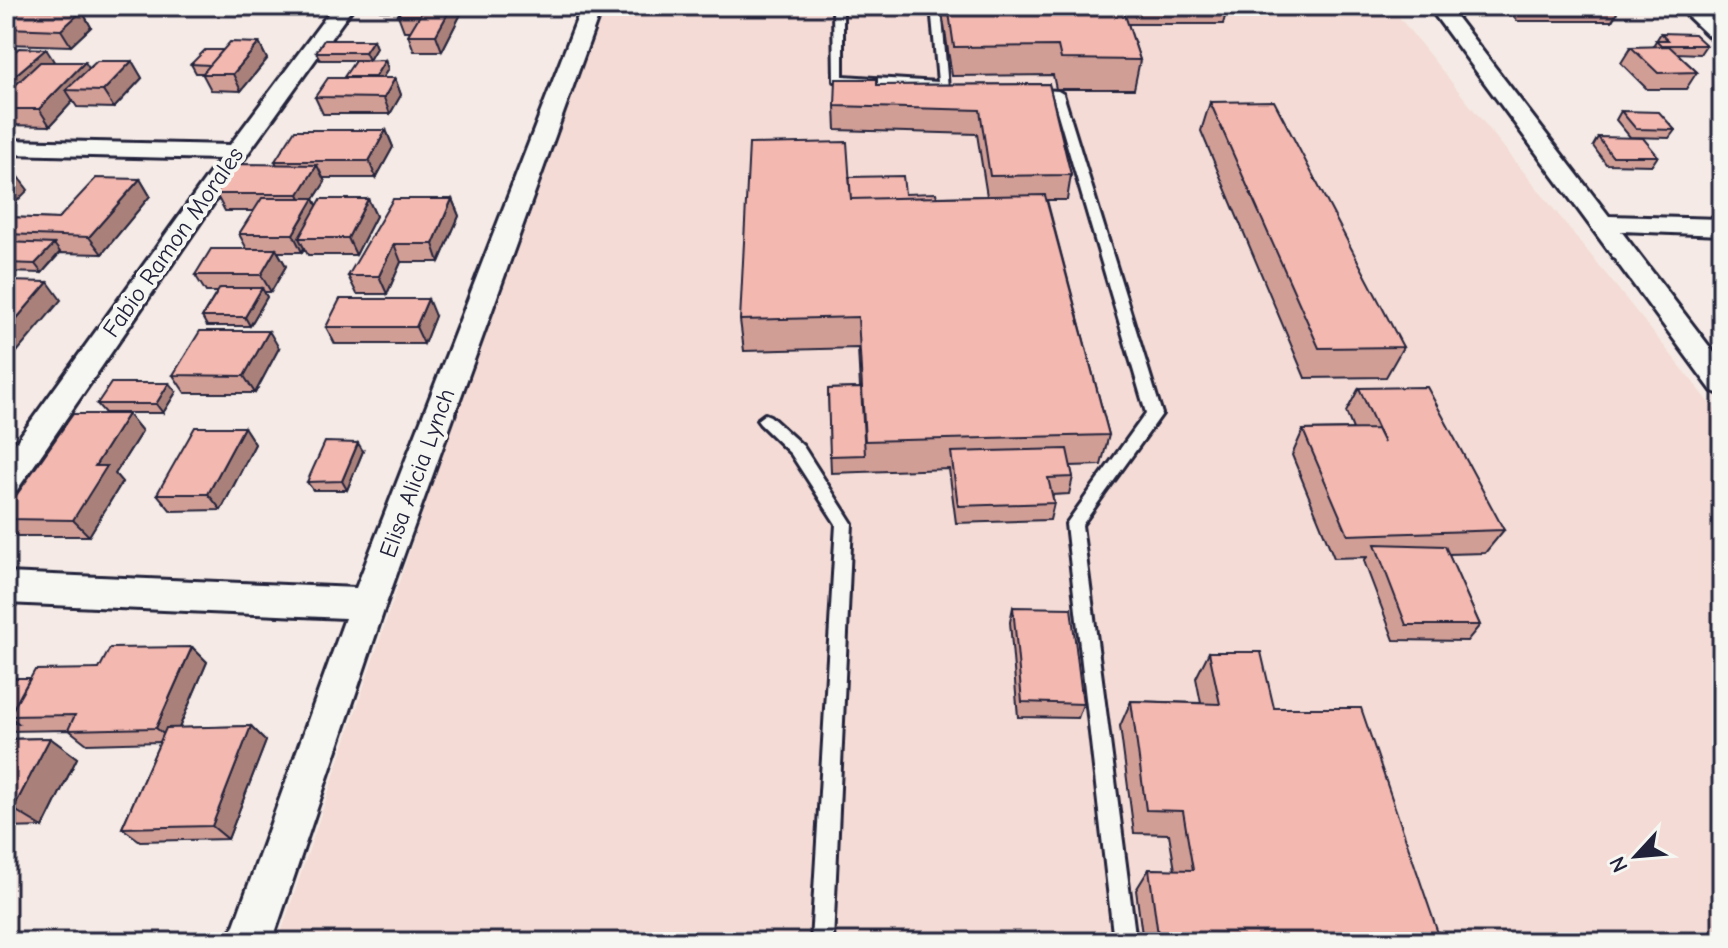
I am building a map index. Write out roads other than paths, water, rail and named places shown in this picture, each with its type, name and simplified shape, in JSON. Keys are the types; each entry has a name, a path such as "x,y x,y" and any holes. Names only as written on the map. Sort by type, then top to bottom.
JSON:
{"street":[{"name":"Fabio Ramon Morales","path":"6,481 237,152 344,6"},
{"name":"Elisa Alicia Lynch","path":"250,942 368,604 592,6"},
{"path":"1438,6 1722,384"},
{"path":"1687,6 1722,38"},
{"path":"6,147 237,152"},
{"path":"1601,223 1722,227"},
{"path":"6,588 368,604"}],"lane":[{"path":"838,6 838,79 951,87 936,6"},
{"path":"1015,91 1058,94 1154,414 1074,524 1125,942"},
{"path":"765,420 797,450 844,523 822,942"}]}
